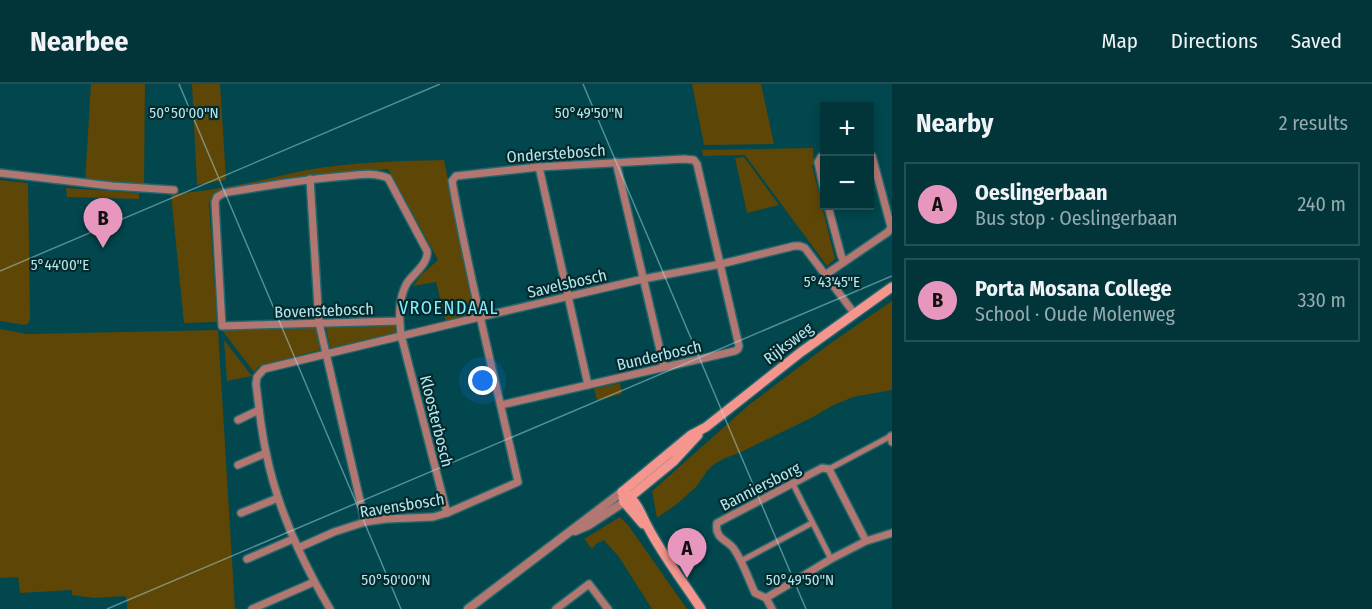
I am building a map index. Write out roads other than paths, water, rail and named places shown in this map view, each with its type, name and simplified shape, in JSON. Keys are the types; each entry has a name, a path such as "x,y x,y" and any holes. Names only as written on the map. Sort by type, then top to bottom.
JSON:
{"main road":[{"name":"Rijksweg","path":"626,497 691,435 706,427 801,352 892,287"},
{"path":"626,497 637,505 649,530 701,609"}],"street":[{"path":"825,275 888,232 891,227 872,156"},
{"name":"Onderstebosch","path":"480,316 452,181 456,176 463,174 539,167 693,159 697,164 721,264"},
{"path":"616,162 664,367"},
{"path":"539,167 588,385"},
{"path":"0,173 100,185 174,190"},
{"name":"Bovenstebosch","path":"367,174 381,174 388,177 428,256 404,290 399,309 399,321 222,326 215,202 217,197 224,193 310,179 367,174"},
{"path":"310,179 319,323 365,522"},
{"path":"829,210 844,262"},
{"name":"Savelsbosch","path":"330,609 297,548 278,498 266,453 256,384 257,377 264,369 480,316 794,246 805,248 854,313"},
{"name":"Bunderbosch","path":"501,405 735,351 739,346 721,264"},
{"name":"Ravensbosch","path":"297,548 365,522 433,517 447,513 518,482 480,316"},
{"name":"Kloosterbosch","path":"399,321 447,513"},
{"path":"238,420 259,410"},
{"path":"866,541 829,470 892,439"},
{"path":"238,465 266,453"},
{"name":"Banniersborg","path":"772,609 766,598 754,593 732,546 721,538 716,528 717,523 822,468 829,470"},
{"path":"793,484 831,560"},
{"name":"Rijksweg","path":"468,609 564,536 626,497"},
{"path":"241,513 278,498"},
{"path":"741,561 812,524"},
{"path":"766,598 866,541 892,533"},
{"path":"248,559 293,539"},
{"path":"252,609 314,582"},
{"path":"556,609 589,584 608,609"}],"place":[{"name":"Porta Mosana College","path":"103,248"},
{"name":"Oeslingerbaan","path":"687,578"}],"district":[{"name":"VROENDAAL","path":"449,308"}]}
